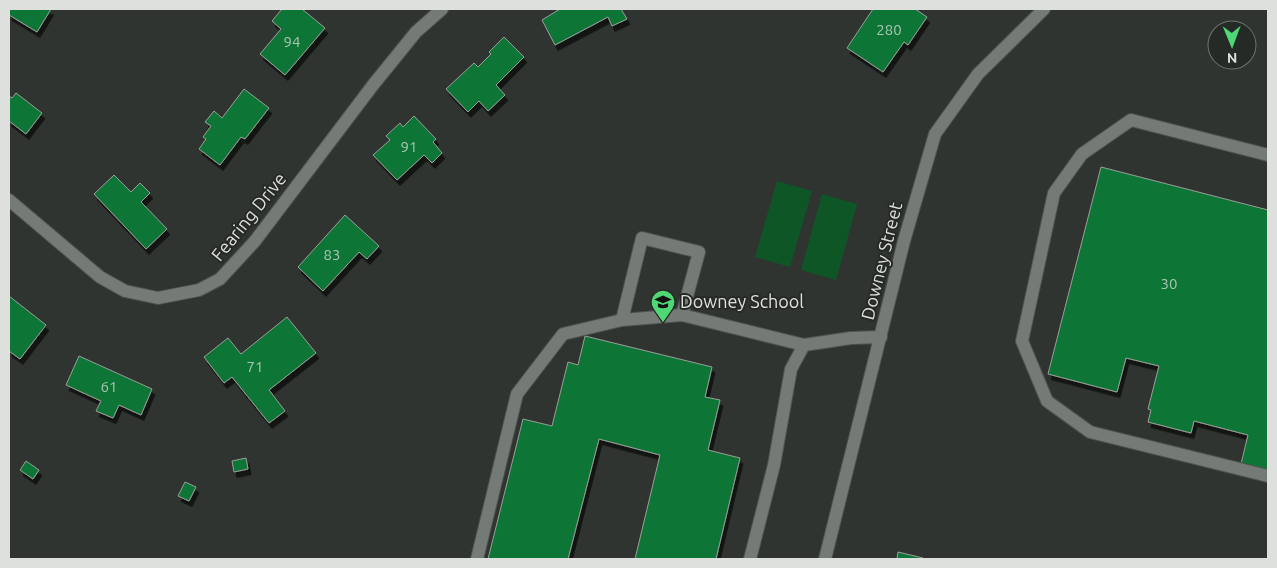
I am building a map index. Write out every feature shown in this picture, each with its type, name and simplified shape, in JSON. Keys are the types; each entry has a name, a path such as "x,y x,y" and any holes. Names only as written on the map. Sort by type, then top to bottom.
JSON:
{"street":[{"name":"Fearing Drive","path":"9,200 100,277 125,292 158,298 199,290 220,279 255,241 373,84 416,32 442,9"},
{"name":"Downey Street","path":"825,559 904,241 935,134 978,74 1044,9"},
{"path":"1268,155 1131,120 1082,154 1054,193 1022,341 1047,401 1090,432 1268,476"},
{"path":"622,320 642,238 699,252 682,315"},
{"path":"477,559 517,394 563,334 622,320 682,315 804,345 851,338 881,337"},
{"path":"750,559 774,465 791,369 804,345"}],"green space":[{"path":"777,181 812,191 790,267 755,257"},
{"path":"822,194 857,204 836,280 801,270"}],"building":[{"path":"9,9 51,9 37,32 9,15"},
{"path":"282,9 302,9 325,28 285,75 260,54 281,29 272,21"},
{"path":"560,9 621,9 627,19 612,26 608,17 555,45 542,20"},
{"path":"873,9 915,9 927,17 908,45 904,42 883,72 847,48"},
{"path":"504,37 524,57 496,85 505,95 488,111 479,101 468,112 446,89 474,63 478,67 491,54 489,52"},
{"path":"244,89 269,108 245,139 241,137 220,165 199,149 206,139 203,137 211,126 205,122 214,111 222,118"},
{"path":"16,93 42,113 26,134 9,121 9,96 12,98"},
{"path":"414,116 436,139 433,142 442,153 432,163 424,155 397,180 373,155 390,140 386,136 400,123 403,127"},
{"path":"1101,167 1268,210 1268,471 1241,464 1248,435 1194,421 1191,433 1148,422 1151,410 1148,409 1159,366 1126,358 1117,392 1048,374"},
{"path":"114,175 131,192 140,183 150,193 141,202 167,229 146,249 94,194"},
{"path":"345,215 379,246 367,259 359,252 323,291 298,267"},
{"path":"9,296 46,325 20,359 9,351"},
{"path":"287,317 316,353 269,390 285,411 269,423 232,377 224,383 204,357 228,338 241,354"},
{"path":"585,336 712,367 705,397 720,400 708,450 740,458 716,559 635,559 660,455 599,439 568,559 488,559 523,419 552,426 568,362 578,365"},
{"path":"79,356 152,389 141,415 119,405 113,418 96,411 101,401 66,385"},
{"path":"246,458 248,469 234,472 232,461"},
{"path":"26,461 39,470 33,479 20,470"},
{"path":"185,482 196,487 189,501 178,496"},
{"path":"898,552 923,558 897,559"}],"place":[{"name":"Downey School","path":"663,323"}]}
